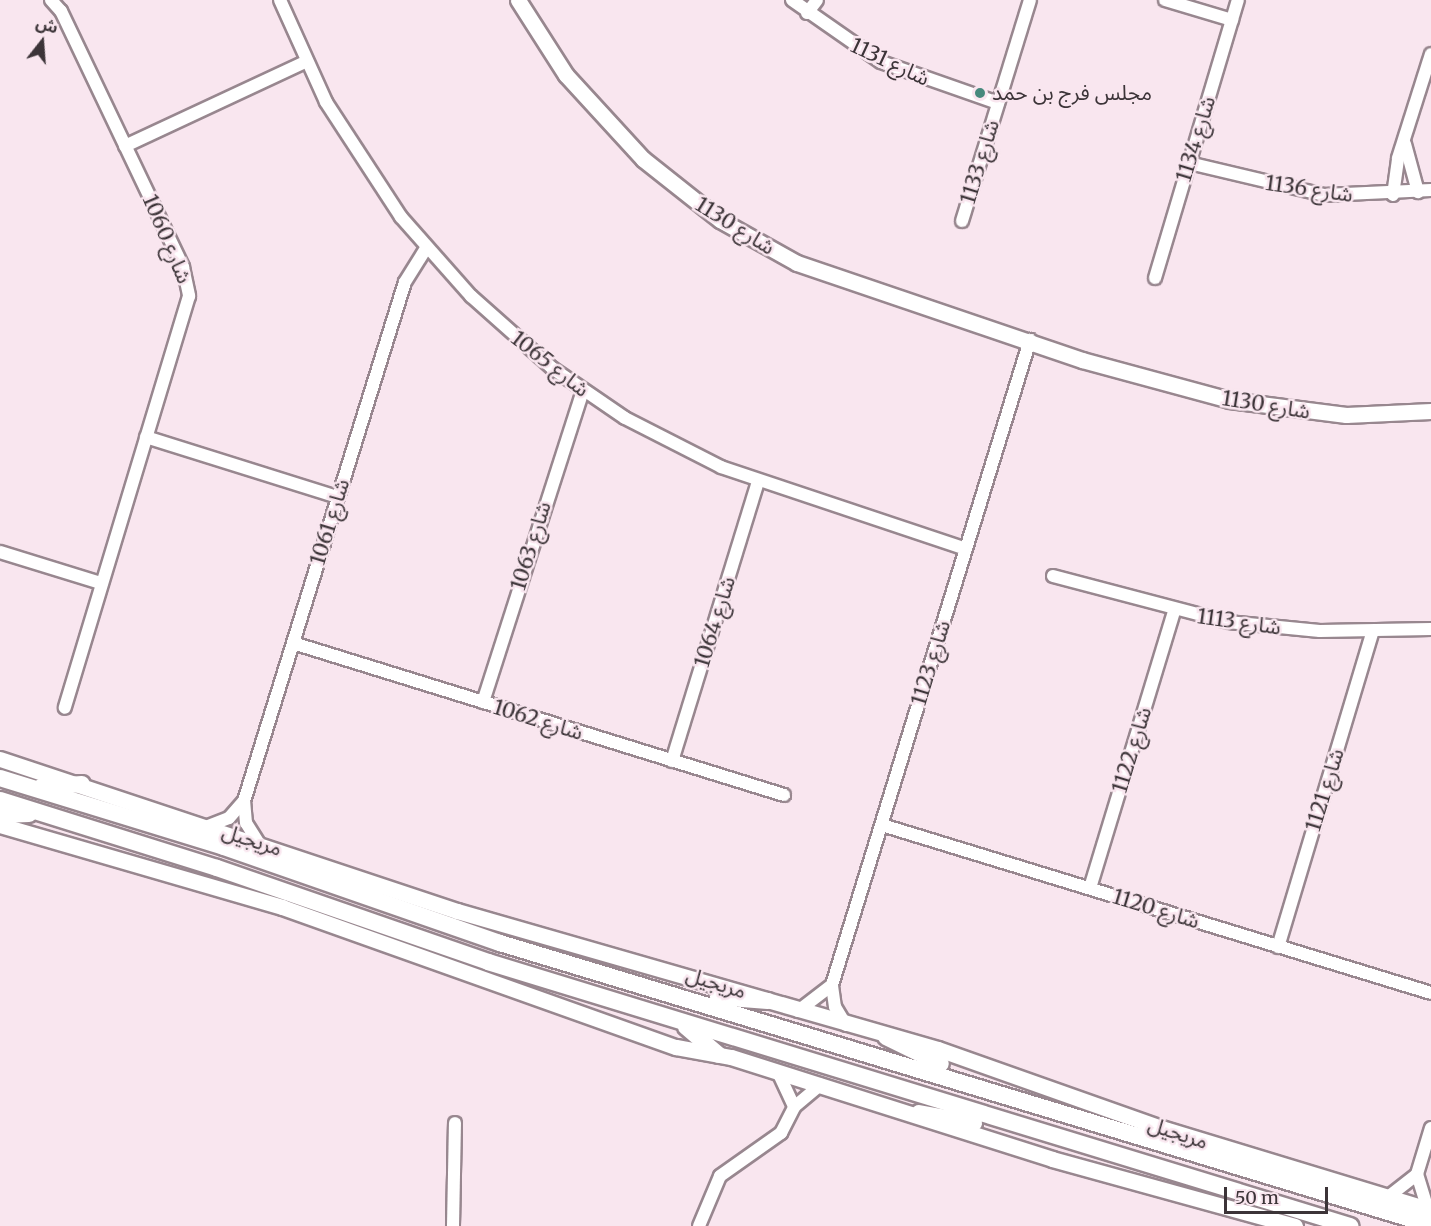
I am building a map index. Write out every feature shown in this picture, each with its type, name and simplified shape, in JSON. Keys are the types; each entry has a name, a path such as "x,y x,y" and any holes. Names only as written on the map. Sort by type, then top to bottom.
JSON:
{"main road":[{"name":"مريجيل","path":"0,778 224,847 500,943 644,983 1063,1115 1430,1215"},
{"path":"30,787 82,784"},
{"name":"مريجيل","path":"0,800 681,1022 1350,1226"},
{"path":"0,815 42,813"},
{"path":"644,983 768,1001"},
{"path":"681,1022 719,1055"},
{"path":"886,1037 1063,1115"},
{"path":"919,1113 961,1119 1089,1155 1122,1156"}],"street":[{"name":"شارع 1060","path":"51,0 61,11 189,286 188,308 146,437 64,708"},
{"name":"شارع 1065","path":"280,0 305,62 350,144 426,248 510,333 583,391 653,434 758,482 966,549"},
{"name":"شارع 1130","path":"518,0 566,75 612,129 720,220 834,279 1105,364 1267,407 1346,415 1431,411"},
{"name":"شارع 1131","path":"792,0 807,13 881,62 998,103"},
{"path":"807,13 817,0"},
{"name":"شارع 1133","path":"962,221 1030,0"},
{"path":"1165,0 1232,20"},
{"name":"شارع 1134","path":"1155,278 1238,0"},
{"path":"1393,195 1404,140 1431,54"},
{"path":"125,146 305,62"},
{"path":"1404,140 1425,191"},
{"name":"شارع 1136","path":"1189,164 1283,189 1393,195 1425,191"},
{"name":"شارع 1061","path":"258,842 246,823 244,801 405,282 426,248"},
{"name":"شارع 1123","path":"832,985 1030,340"},
{"name":"شارع 1063","path":"483,702 583,391"},
{"path":"146,437 338,497"},
{"name":"شارع 1064","path":"672,761 758,482"},
{"path":"0,552 102,583"},
{"name":"شارع 1113","path":"1053,576 1174,612 1278,628 1372,633 1431,629"},
{"name":"شارع 1122","path":"1090,888 1174,612"},
{"name":"شارع 1121","path":"1278,946 1372,633"},
{"name":"شارع 1062","path":"293,643 784,795"},
{"name":"مريجيل","path":"0,759 258,842 457,911 847,1026 938,1049 1161,1128 1388,1197 1430,1215"},
{"path":"208,826 229,818 244,801"},
{"path":"0,825 282,907 676,1047 719,1055 821,1084 919,1113 1061,1161 1295,1226"},
{"name":"شارع 1120","path":"882,825 1431,993"},
{"path":"798,1011 832,985 835,1007 847,1026"},
{"path":"778,1072 794,1107"},
{"path":"699,1226 720,1176 781,1133 794,1107 821,1084"},
{"path":"453,1226 455,1123"},
{"path":"1430,1215 1417,1174 1431,1128"},
{"path":"1388,1197 1417,1174"}],"place":[{"name":"مجلس فرج بن حمد","path":"980,93"}]}
